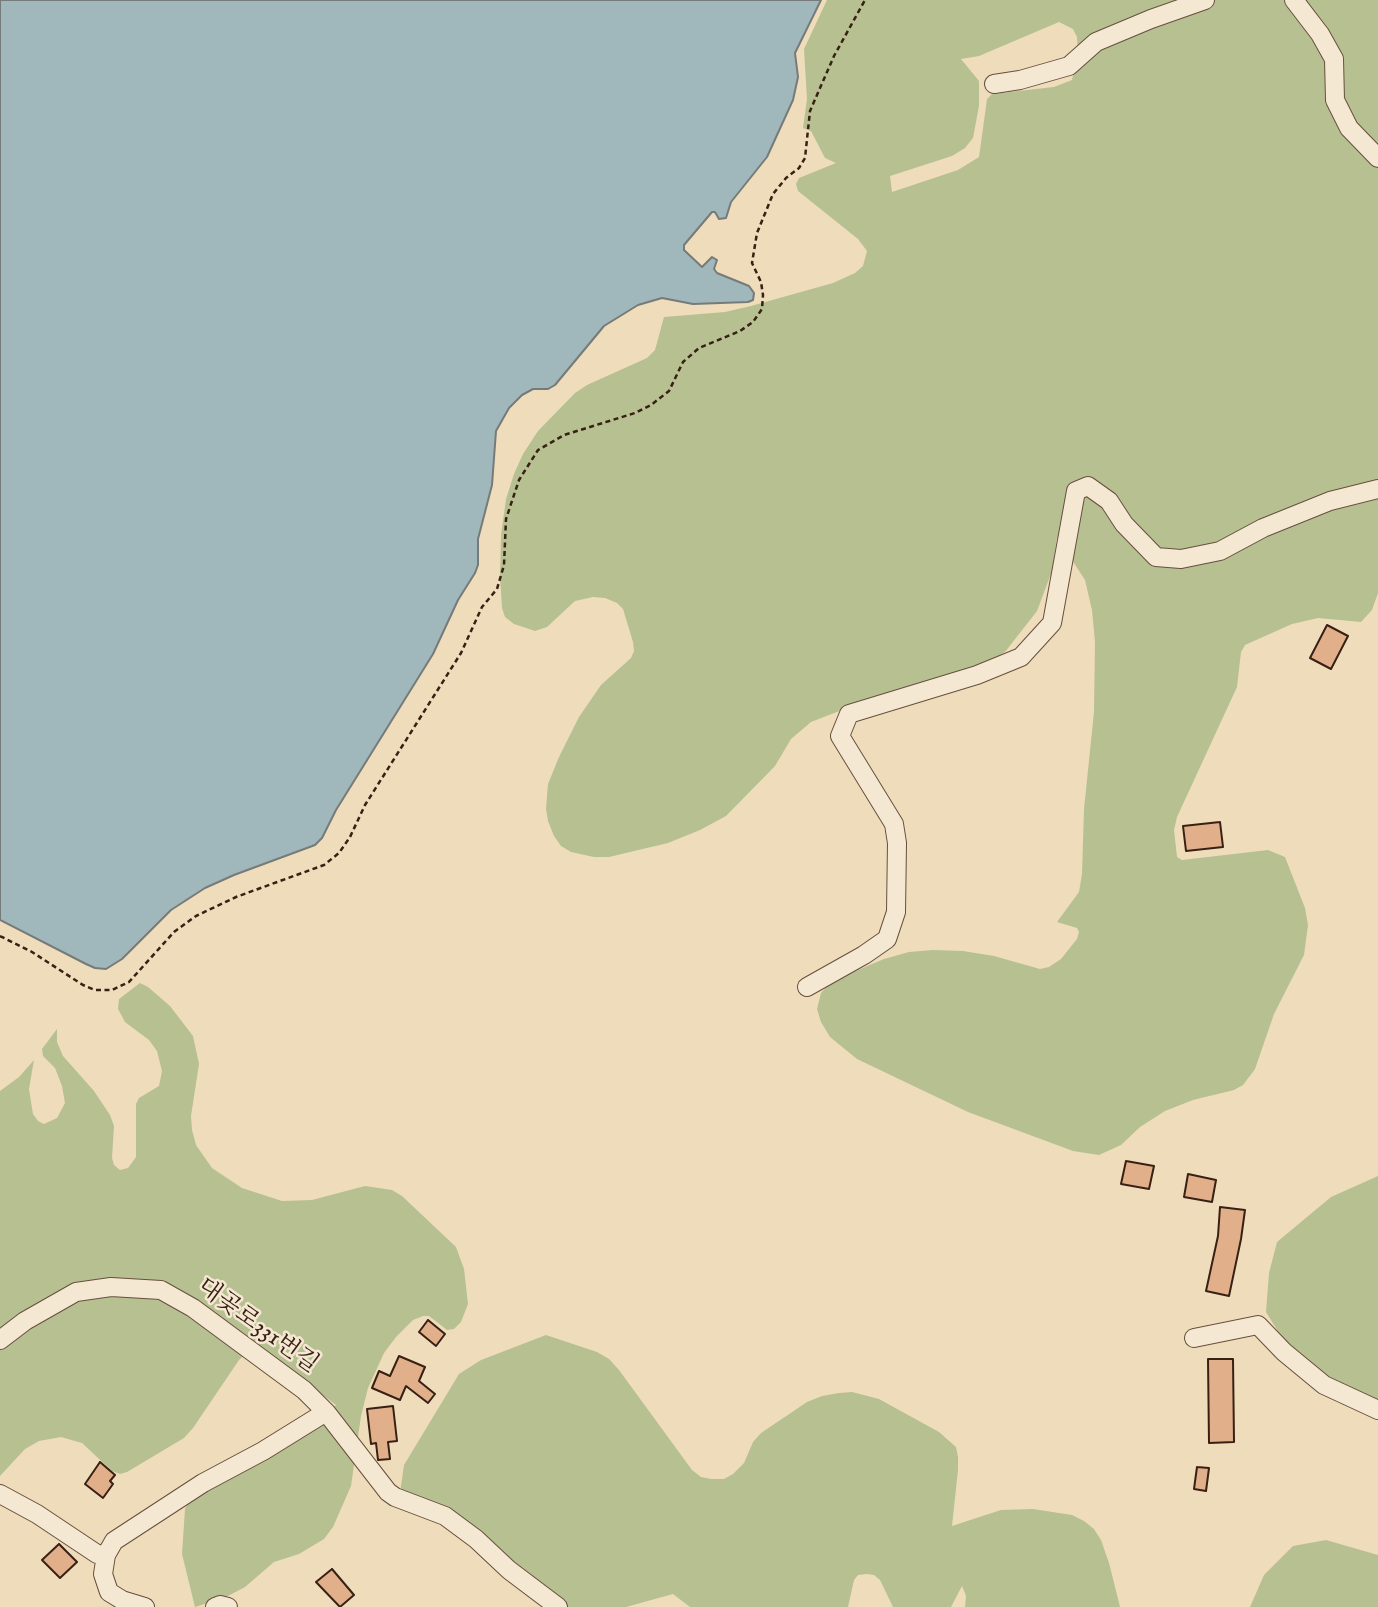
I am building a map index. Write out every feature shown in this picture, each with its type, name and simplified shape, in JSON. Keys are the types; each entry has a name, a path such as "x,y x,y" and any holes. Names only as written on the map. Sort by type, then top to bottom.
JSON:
{"lane":[{"path":"994,84 1020,80 1069,66 1096,42 1205,0"},
{"path":"1294,0 1321,34 1334,59 1335,100 1349,128 1378,158"},
{"path":"807,987 887,939 896,912 897,843 894,824 841,736 849,714 977,675 1021,657 1052,623 1076,491 1088,486 1109,501 1124,524 1156,557 1181,559 1220,551 1263,528 1330,501 1378,489"},
{"name":"대곶로331번길","path":"0,1340 25,1321 76,1292 111,1287 161,1290 193,1308 304,1390 326,1412 388,1492 445,1516 558,1607"},
{"path":"1194,1338 1258,1325 1284,1352 1324,1385 1378,1410"},
{"path":"145,1607 122,1600 110,1592 103,1574 106,1555 114,1541 204,1483 326,1412"},
{"path":"0,1494 37,1514 97,1554 106,1555"},
{"path":"215,1607 228,1607"}],"path":[{"path":"0,936 32,952 83,985 95,990 112,990 129,982 173,932 196,916 236,897 324,865 339,853 351,837 365,805 461,653 482,607 497,589 504,565 506,519 519,480 538,450 564,435 635,413 651,405 669,391 683,362 699,348 740,331 754,321 762,309 761,282 752,263 757,233 773,194 786,178 799,168 804,158 810,111 834,55 865,0"}],"green space":[{"path":"827,0 1378,0 1378,593 1372,610 1361,622 1318,618 1292,624 1245,645 1241,652 1237,687 1177,817 1174,830 1177,857 1182,860 1268,850 1285,857 1305,908 1308,925 1304,955 1274,1014 1255,1069 1243,1085 1165,1111 1140,1127 1121,1145 1099,1155 1073,1151 968,1112 857,1059 830,1037 817,1009 821,993 832,981 884,959 909,952 963,951 994,956 1040,969 1061,959 1077,939 1077,928 1057,922 1079,892 1082,874 1084,809 1094,712 1095,642 1092,610 1085,580 1057,537 1052,571 1037,611 1005,652 989,662 878,696 811,722 791,739 775,766 726,816 668,843 609,857 571,852 561,846 548,821 548,784 579,717 601,685 631,658 634,651 623,609 605,598 593,597 575,601 547,627 535,631 514,624 505,617 500,575 501,535 506,499 514,474 538,431 575,393 647,358 655,350 664,317 725,312 751,306 833,283 855,273 863,266 867,251 858,239 798,191 796,184 799,178 836,163 825,158 811,131 803,128 807,99 804,49","holes":["1059,22 1073,29 1077,37 1078,53 1072,80 1054,87 992,94 987,99 979,157 958,170 892,192 890,176 952,156 965,148 973,138 979,106 979,81 961,59 979,56"]},
{"path":"140,983 170,1006 193,1036 199,1064 191,1116 192,1130 196,1145 212,1168 242,1188 282,1201 312,1200 365,1186 392,1190 402,1196 456,1247 464,1269 468,1304 461,1322 454,1329 447,1330 429,1316 423,1316 413,1320 384,1353 368,1388 361,1416 351,1486 333,1527 324,1539 299,1554 274,1562 245,1587 226,1597 195,1607 182,1554 185,1509 190,1499 323,1419 336,1405 255,1344 239,1360 184,1438 127,1472 120,1474 112,1471 82,1443 61,1437 39,1441 25,1449 0,1476 0,1091 19,1077 34,1060 29,1089 33,1114 44,1124 57,1118 65,1103 62,1086 55,1068 43,1056 42,1049 57,1029 57,1042 63,1056 94,1091 110,1115 114,1126 114,1165 120,1170 128,1168 136,1157 136,1104 139,1098 159,1086 162,1071 157,1051 149,1040 125,1022 118,1009 119,999"},
{"path":"1378,1176 1378,1404 1310,1369 1287,1346 1266,1312 1269,1273 1277,1242 1331,1197"},
{"path":"546,1335 597,1352 609,1359 692,1470 701,1477 711,1479 724,1479 733,1474 744,1463 753,1442 761,1433 807,1402 822,1396 852,1392 879,1399 939,1432 956,1447 958,1470 952,1526 1001,1510 1033,1509 1072,1515 1094,1529 1101,1540 1120,1607 965,1607 966,1596 962,1586 951,1607 893,1607 880,1580 867,1574 858,1575 854,1580 848,1607 690,1607 673,1594 626,1607 567,1607 400,1493 404,1465 459,1374 481,1360"},
{"path":"1326,1540 1378,1555 1378,1607 1250,1607 1264,1575 1293,1546"}],"water":[{"path":"0,0 821,0 795,53 798,77 793,100 767,157 731,202 726,218 719,219 715,212 712,212 684,245 684,250 702,267 712,257 717,260 714,269 717,273 749,286 754,293 753,300 693,304 662,298 638,305 604,326 555,385 548,389 533,389 522,395 509,408 496,431 492,485 478,539 478,565 475,573 458,600 433,654 336,810 322,838 315,845 205,888 171,910 122,959 106,969 86,964 0,920"}],"building":[{"path":"1327,625 1348,636 1331,669 1310,658"},
{"path":"1220,822 1223,847 1186,851 1183,826"},
{"path":"1126,1161 1154,1166 1149,1189 1121,1184"},
{"path":"1188,1174 1216,1180 1212,1202 1184,1197"},
{"path":"1220,1207 1245,1210 1229,1296 1206,1291 1218,1236"},
{"path":"428,1320 445,1334 436,1346 419,1332"},
{"path":"399,1356 425,1367 419,1381 435,1394 428,1403 406,1386 400,1400 372,1388 379,1371 390,1376"},
{"path":"1208,1359 1233,1359 1234,1442 1209,1443"},
{"path":"393,1406 397,1441 388,1442 390,1459 378,1460 376,1443 371,1444 367,1409"},
{"path":"100,1462 115,1475 110,1481 113,1484 103,1498 85,1484"},
{"path":"1197,1467 1209,1468 1206,1491 1194,1489"},
{"path":"59,1544 77,1562 60,1578 42,1560"},
{"path":"332,1569 354,1595 340,1607 316,1582"}]}
